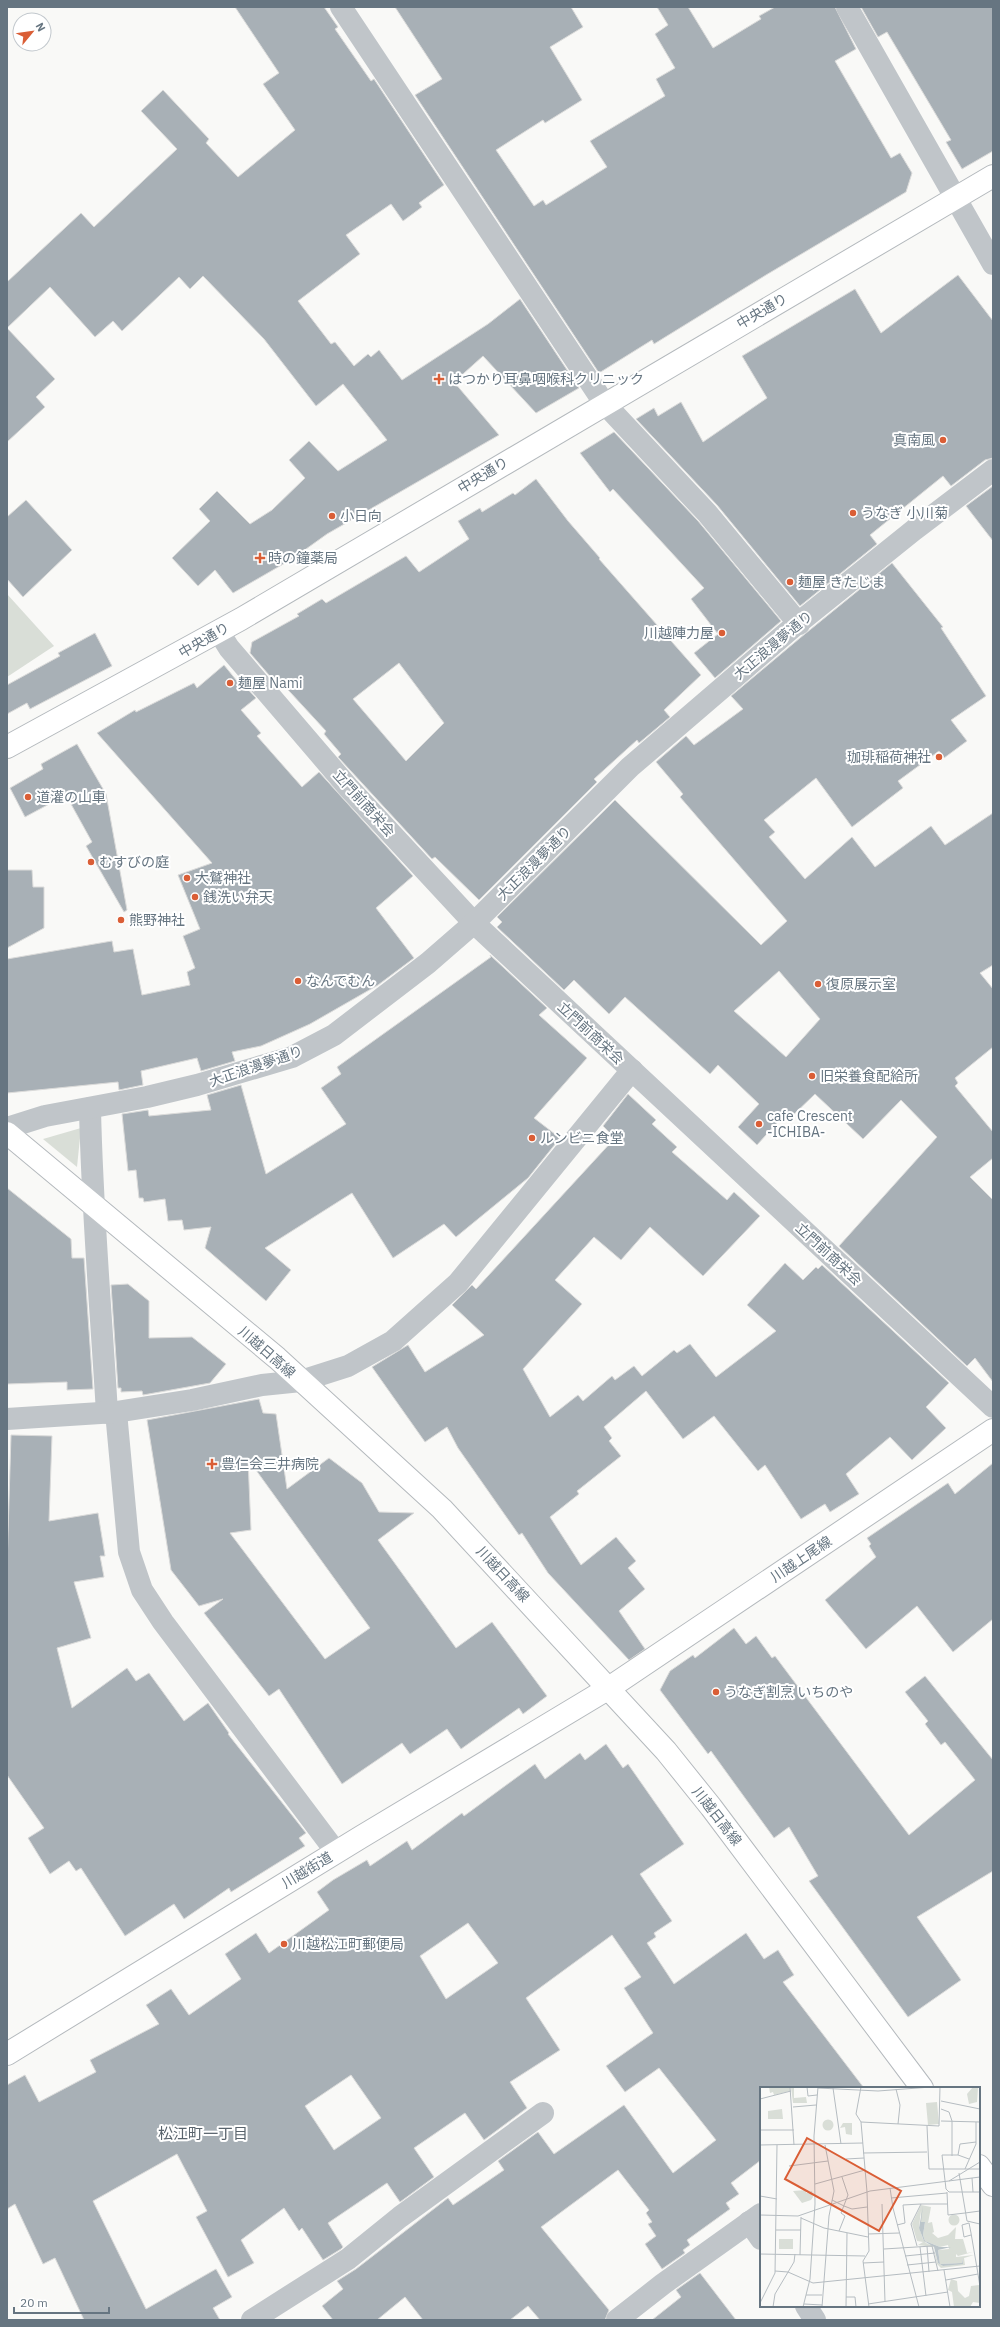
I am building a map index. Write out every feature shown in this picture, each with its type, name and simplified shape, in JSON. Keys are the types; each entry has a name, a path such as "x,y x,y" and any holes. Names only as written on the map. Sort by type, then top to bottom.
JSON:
{"main road":[{"name":"中央通り","path":"7,747 219,632 604,403 993,176"},
{"name":"川越日高線","path":"7,1133 270,1353 442,1509 609,1688 666,1752 711,1807 921,2087"},
{"name":"川越上尾線","path":"609,1688 993,1430"},
{"name":"川越街道","path":"7,2054 336,1852 609,1688"},
{"path":"980,2167 993,2185"}],"street":[{"path":"341,7 604,403 707,513 799,624"},
{"path":"847,7 993,264"},
{"name":"大正浪漫夢通り","path":"7,1128 45,1116 198,1085 292,1057 334,1035 362,1015 474,924 630,767 799,624 914,530 993,470"},
{"name":"立門前商栄会","path":"219,632 229,648 348,787 474,924 993,1406"},
{"path":"7,1419 112,1413 192,1400 262,1385 301,1381 348,1366 392,1341 458,1283 632,1070"},
{"path":"90,1108 91,1169 112,1413 129,1552 142,1590 163,1622 336,1852"},
{"path":"252,2320 348,2259 400,2217 543,2113"},
{"path":"617,2320 663,2284 757,2225"},
{"path":"807,2307 815,2320"}],"shaded area":[{"path":"7,594 54,646 7,677"},
{"path":"81,1128 77,1167 43,1139"}],"building":[{"path":"235,7 324,7 338,27 335,29 371,81 374,79 444,185 419,203 422,207 403,221 391,204 346,235 360,254 298,301 331,344 335,342 354,366 368,354 371,357 379,350 402,380 488,324 520,299 579,388 536,413 483,356 454,382 499,435 327,534 292,559 233,593 215,570 198,586 172,558 210,521 199,509 217,491 250,524 272,510 305,478 289,460 309,441 338,471 387,440 343,384 316,406 264,339 203,276 190,289 179,277 122,331 113,321 95,337 50,287 7,328 7,282 81,213 94,227 177,149 141,111 163,90 209,139 206,143 238,177 295,130 263,84 279,73"},
{"path":"395,7 571,7 583,27 550,47 582,100 545,123 543,120 496,150 534,206 543,200 546,205 607,167 590,141 665,96 656,79 675,68 655,34 668,25 657,7 688,7 713,48 761,19 759,16 775,7 835,7 856,49 835,61 891,158 900,153 912,173 906,192 766,275 654,344 652,340 599,373 415,95 442,79"},
{"path":"861,7 993,7 993,151 962,169 946,142 951,140 887,32 878,37"},
{"path":"958,275 993,321 993,458 985,460 951,486 943,476 870,535 877,544 800,606 717,505 636,419 654,408 658,416 681,402 703,442 767,398 742,356 855,289 881,333"},
{"path":"7,328 55,379 36,397 45,407 7,442"},
{"path":"614,432 698,521 781,621 715,678 694,653 718,634 691,599 704,588 613,489 610,492 580,453"},
{"path":"536,479 568,521 600,558 599,559 701,675 664,710 670,717 639,743 637,740 594,779 597,782 479,900 435,857 432,859 338,757 341,754 324,734 326,731 278,679 275,682 250,653 252,642 299,616 297,614 322,599 326,603 406,556 419,572 469,539 458,521 480,508 482,512 513,493 515,495","holes":["399,663 444,723 406,761 353,699"]},
{"path":"993,486 993,541 966,506"},
{"path":"26,500 72,550 23,597 7,579 7,517"},
{"path":"892,563 943,627 941,628 986,696 951,720 967,741 944,758 939,751 898,781 903,788 852,827 816,778 764,820 775,832 769,837 805,879 852,837 875,867 931,826 945,845 993,813 993,965 980,973 993,989 993,1047 955,1078 958,1083 955,1086 993,1132 993,1158 970,1177 993,1200 993,1382 975,1358 967,1366 839,1246 937,1137 901,1100 863,1139 815,1094 788,1120 783,1116 757,1145 738,1127 759,1104 718,1065 710,1074 625,997 609,1014 574,980 564,990 497,927 502,922 497,917 615,800 761,945 787,921 680,797 683,794 656,762 686,736 694,745 743,709 731,696","holes":["779,971 820,1019 786,1057 734,1011"]},
{"path":"95,633 112,666 30,709 27,703 7,714 7,685 60,656 58,653"},
{"path":"224,665 241,686 242,683 256,698 241,710 261,733 257,736 302,787 319,772 413,876 376,908 414,958 378,985 310,1024 261,1046 232,1052 235,1061 201,1071 197,1058 141,1071 143,1085 119,1090 118,1082 7,1093 7,959 112,941 114,952 133,949 142,995 190,985 187,972 195,968 183,936 200,929 178,875 212,863 97,733 135,710 136,712 194,683 197,688"},
{"path":"77,744 106,794 127,910 124,912 86,846 92,842 66,795 25,817 10,788 43,769 41,764"},
{"path":"7,870 32,870 33,887 44,887 44,928 7,948"},
{"path":"490,955 547,1008 539,1015 587,1058 534,1118 560,1138 528,1178 456,1237 444,1224 393,1258 352,1193 265,1248 291,1270 266,1301 205,1248 211,1227 184,1230 182,1220 168,1221 165,1199 144,1202 143,1198 139,1198 136,1170 128,1171 122,1114 148,1110 149,1116 211,1110 207,1095 241,1085 266,1174 346,1124 321,1088 341,1074 337,1067 491,957"},
{"path":"628,1094 656,1120 652,1124 677,1147 672,1152 727,1200 734,1192 760,1216 703,1276 650,1227 621,1260 594,1237 555,1280 582,1304 523,1369 550,1417 578,1395 583,1401 612,1376 615,1380 634,1366 642,1376 674,1350 677,1353 690,1344 716,1377 776,1331 747,1305 785,1263 803,1280 816,1267 818,1269 822,1265 949,1383 926,1407 946,1428 912,1460 890,1437 846,1474 859,1494 830,1512 825,1504 801,1519 765,1465 758,1471 714,1416 683,1439 646,1391 604,1427 612,1438 609,1441 621,1456 577,1491 579,1494 550,1517 581,1565 616,1537 636,1561 628,1568 645,1589 619,1611 645,1649 629,1660 548,1573 522,1533 519,1535 458,1448 447,1427 425,1442 372,1367 408,1345 425,1372 484,1335 452,1305 472,1285 476,1289 615,1138 603,1126"},
{"path":"7,1188 71,1239 72,1258 84,1258 93,1389 67,1390 67,1382 7,1384"},
{"path":"128,1284 149,1301 149,1338 192,1337 226,1364 210,1383 143,1395 142,1391 121,1392 121,1388 118,1388 111,1285"},
{"path":"259,1399 263,1413 276,1414 287,1489 329,1458 362,1483 379,1512 414,1513 378,1540 456,1648 492,1622 547,1696 523,1714 519,1708 461,1749 447,1729 410,1754 402,1743 342,1784 279,1689 269,1696 204,1613 223,1599 199,1606 171,1570 147,1420","holes":["248,1459 370,1628 325,1659 230,1533 251,1530"]},
{"path":"11,1435 52,1436 49,1521 98,1513 105,1556 100,1556 104,1577 74,1582 91,1638 57,1648 72,1708 127,1668 136,1681 149,1673 184,1721 208,1703 229,1733 228,1734 306,1833 299,1838 305,1846 231,1892 229,1888 184,1919 174,1904 125,1936 81,1868 76,1871 69,1861 50,1874 28,1838 44,1828 7,1775 7,1567"},
{"path":"993,1463 993,1619 953,1652 917,1606 866,1649 825,1600 876,1557 869,1546 871,1544 867,1538 948,1483 955,1494"},
{"path":"734,1628 746,1644 756,1636 772,1658 775,1656 909,1835 975,1780 945,1742 941,1745 925,1724 928,1721 905,1692 925,1676 993,1760 993,1871 917,1917 961,1980 908,2017 809,1881 818,1876 789,1827 774,1838 711,1751 708,1754 660,1690 670,1671 693,1655 695,1658"},
{"path":"606,1744 623,1768 628,1764 684,1844 640,1874 672,1921 654,1933 656,1937 647,1943 674,1984 746,1933 764,1959 778,1950 794,1975 783,1982 863,2087 760,2087 760,2161 731,2183 739,2194 726,2203 730,2209 687,2240 690,2245 683,2250 685,2253 662,2269 645,2244 656,2236 648,2224 652,2222 646,2213 649,2210 618,2170 541,2227 609,2310 605,2320 540,2320 528,2306 510,2320 423,2320 405,2297 377,2320 333,2320 322,2306 343,2289 337,2281 356,2269 448,2198 453,2205 504,2170 498,2161 538,2132 554,2154 624,2105 673,2173 716,2140 659,2068 625,2092 606,2066 653,2033 624,1988 641,1977 612,1935 526,1998 560,2050 510,2082 527,2108 484,2140 465,2113 414,2148 434,2177 400,2202 387,2183 328,2223 343,2247 341,2249 323,2260 302,2228 299,2231 284,2208 241,2240 254,2263 228,2277 196,2217 207,2211 177,2154 93,2201 146,2309 216,2269 232,2297 213,2308 220,2320 84,2320 55,2258 43,2264 15,2204 7,2209 7,2085 25,2075 39,2102 96,2072 90,2060 159,2024 146,2005 171,1989 189,2015 241,1979 225,1954 256,1933 269,1953 329,1910 317,1892 333,1880 367,1860 370,1866 407,1841 412,1850 462,1813 464,1816 535,1764 545,1779 580,1753 585,1760","holes":["468,1923 498,1963 446,1999 420,1956","351,2075 381,2118 334,2150 305,2106"]},
{"path":"700,2273 736,2320 652,2320 681,2297 676,2290"}],"place":[{"name":"はつかり耳鼻咽喉科クリニック","path":"439,379"},
{"name":"真南風","path":"943,440"},
{"name":"うなぎ 小川菊","path":"853,513"},
{"name":"小日向","path":"332,516"},
{"name":"時の鐘薬局","path":"260,558"},
{"name":"麺屋 きたじま","path":"790,582"},
{"name":"川越陣力屋","path":"722,633"},
{"name":"麺屋 Nami","path":"230,683"},
{"name":"珈琲稲荷神社","path":"939,757"},
{"name":"道灌の山車","path":"28,797"},
{"name":"むすびの庭","path":"91,862"},
{"name":"大鷲神社","path":"187,878"},
{"name":"銭洗い弁天","path":"195,897"},
{"name":"熊野神社","path":"121,920"},
{"name":"なんでむん","path":"298,981"},
{"name":"復原展示室","path":"818,984"},
{"name":"旧栄養食配給所","path":"812,1076"},
{"name":"cafe Crescent -ICHIBA-","path":"759,1124"},
{"name":"ルンビニ食堂","path":"532,1138"},
{"name":"豊仁会三井病院","path":"212,1464"},
{"name":"うなぎ割烹 いちのや","path":"716,1692"},
{"name":"川越松江町郵便局","path":"284,1944"}],"district":[{"name":"松江町一丁目","path":"203,2133"}]}
